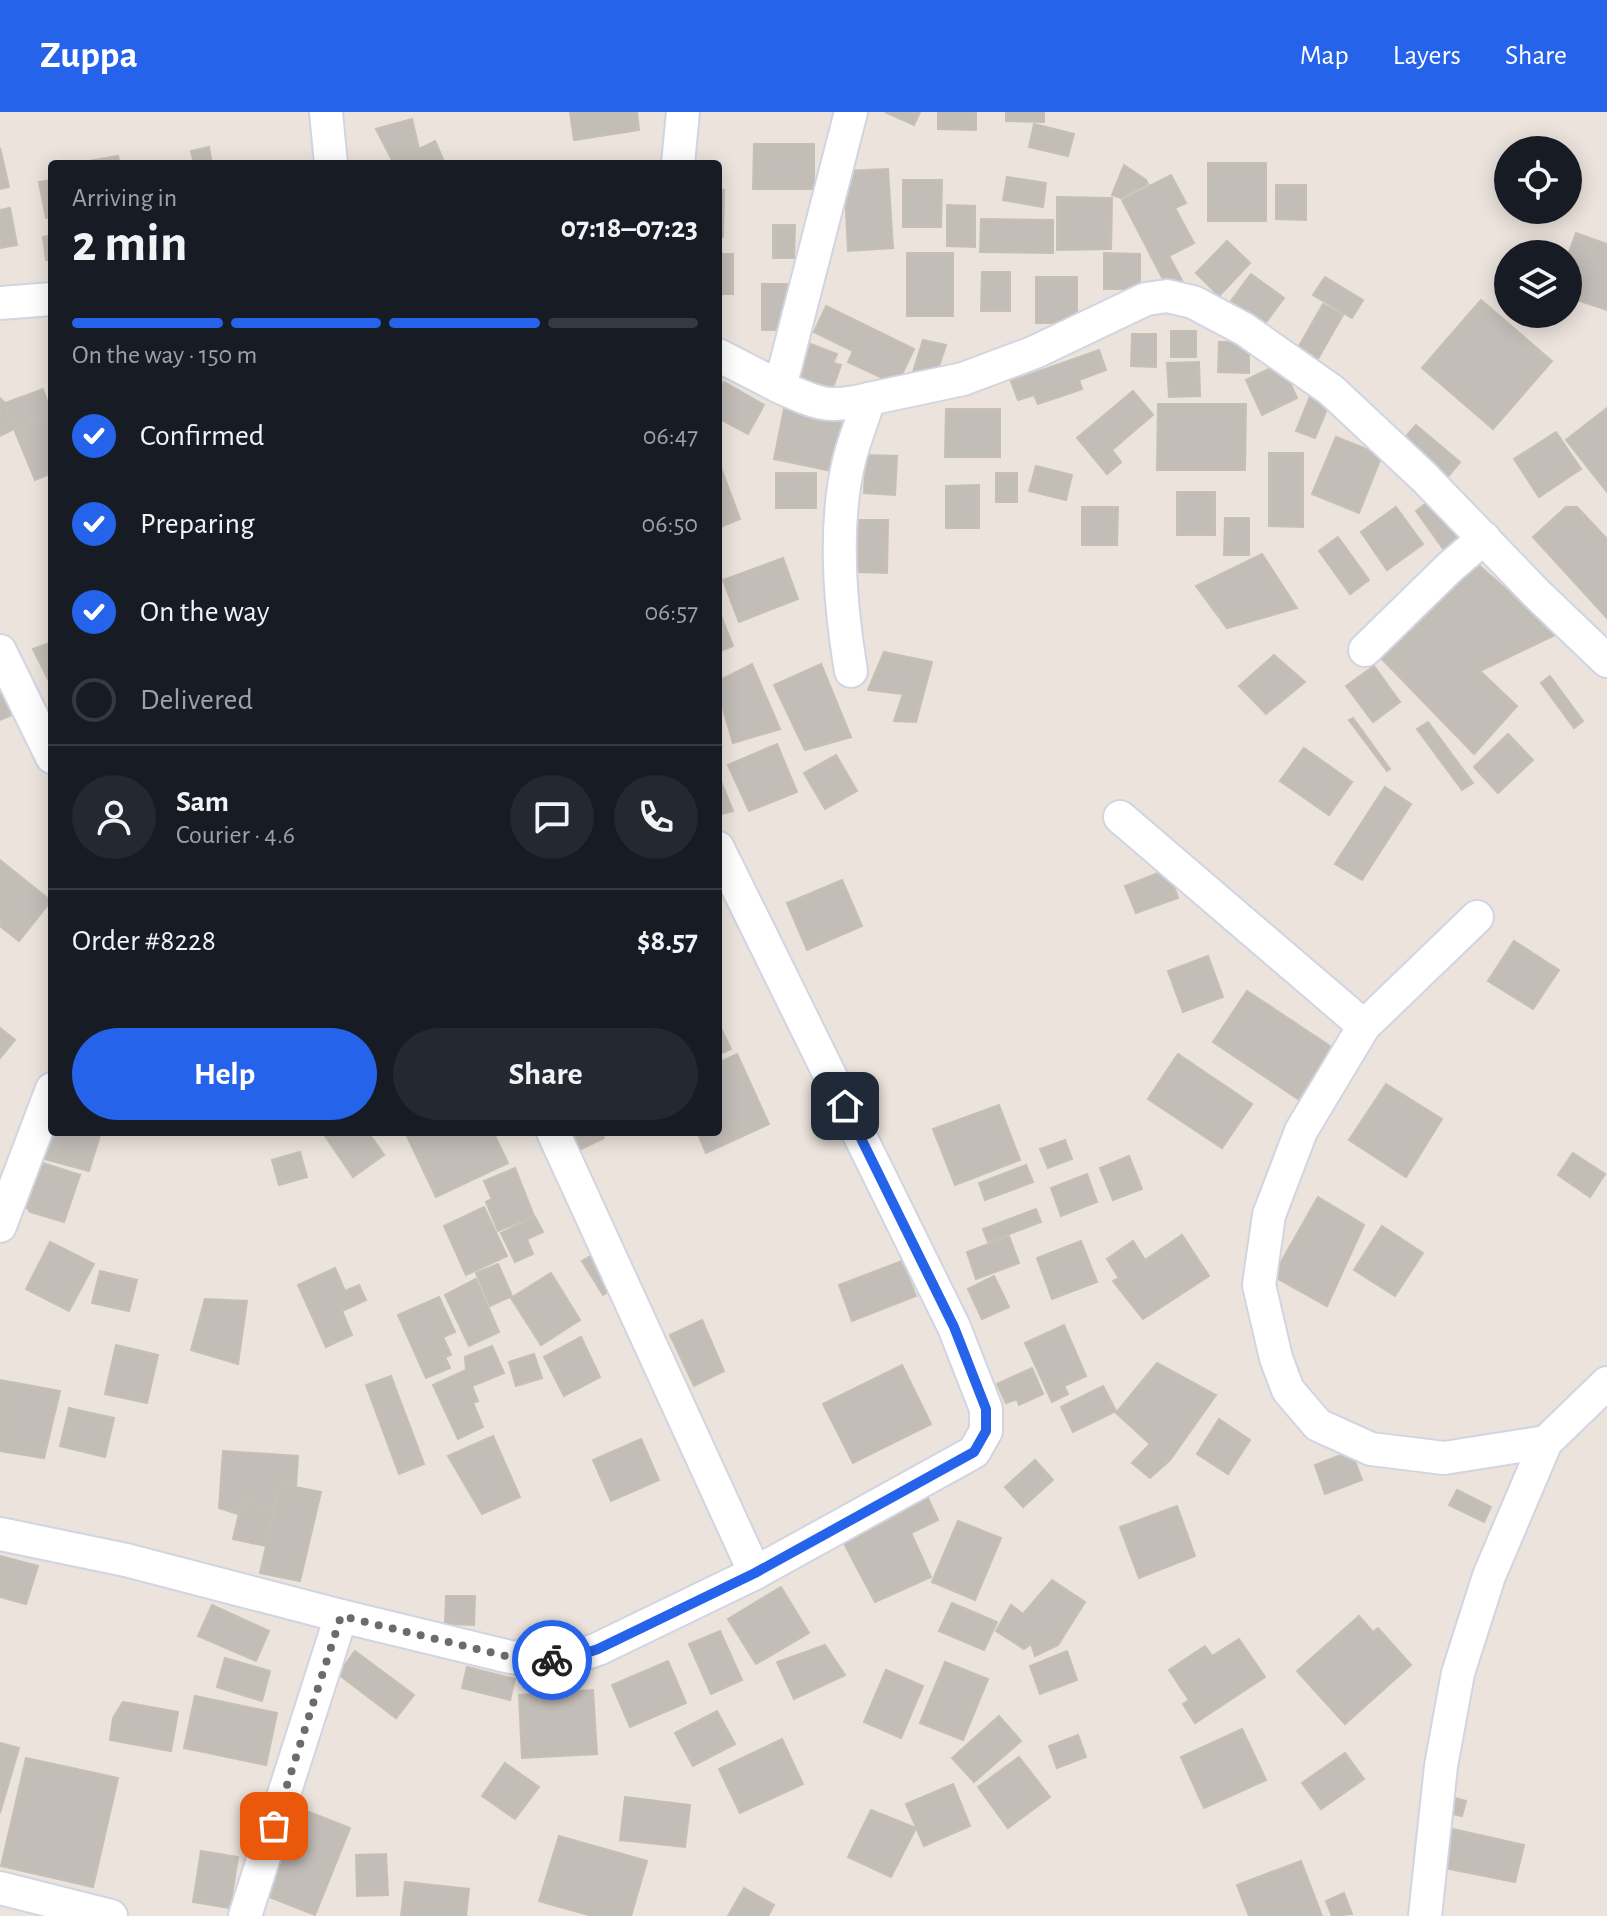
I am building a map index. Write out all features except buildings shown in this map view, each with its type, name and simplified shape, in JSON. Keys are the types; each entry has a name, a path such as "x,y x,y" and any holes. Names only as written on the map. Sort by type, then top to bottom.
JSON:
{"street":[{"path":"326,112 331,160"},
{"path":"678,160 683,112"},
{"path":"780,387 851,112"},
{"path":"722,357 816,403 841,406 963,379 1035,352 1146,299 1167,296 1193,302 1244,329 1331,390 1424,477 1607,661"},
{"path":"0,303 48,299"},
{"path":"851,671 843,621 842,516 849,458 869,399"},
{"path":"1365,650 1484,538"},
{"path":"0,651 48,749"},
{"path":"1120,817 1364,1026"},
{"path":"0,1534 126,1560 510,1657 550,1660 575,1657 598,1649 755,1573 974,1452 986,1431 986,1409 954,1327 722,856"},
{"path":"1477,917 1364,1026 1301,1131 1269,1215 1259,1285 1276,1358 1288,1390 1318,1425 1371,1449 1444,1458 1546,1442"},
{"path":"0,1226 48,1100"},
{"path":"555,1136 755,1573"},
{"path":"1425,1916 1441,1766 1458,1673 1489,1576 1546,1442 1607,1383"},
{"path":"245,1916 341,1616"},
{"path":"0,1888 111,1916"}],"way so far":[{"path":"274,1826 341,1616 510,1657 552,1660"}],"route":[{"path":"552,1660 575,1657 598,1649 755,1573 974,1452 986,1431 986,1409 954,1327 845,1106"}]}
